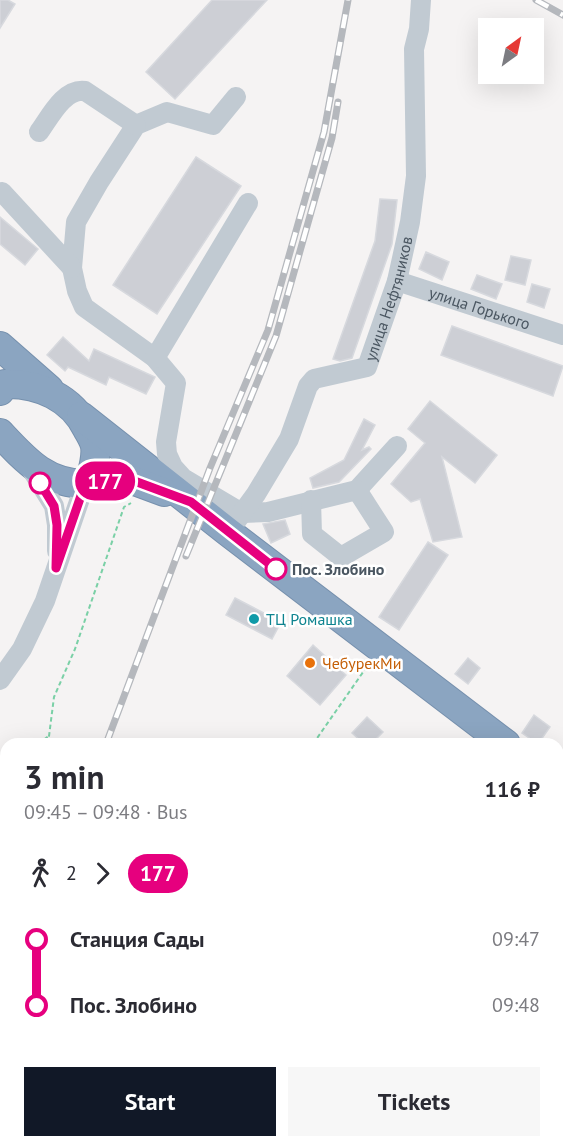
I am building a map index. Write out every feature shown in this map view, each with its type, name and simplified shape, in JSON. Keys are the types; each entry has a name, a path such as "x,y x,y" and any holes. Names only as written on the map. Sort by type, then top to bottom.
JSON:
{"highway":[{"path":"0,346 81,416 191,502"},
{"path":"0,391 5,384 23,384 58,396"},
{"path":"81,416 95,445 94,462 87,484"},
{"path":"0,433 27,461 51,477 67,483 87,484 129,479 191,502 235,523 379,648 498,738"}],"street":[{"name":"улица Нефтяников","path":"235,523 256,494 289,439 308,386 314,379 367,367 397,281 410,222 416,176 414,49 419,29 421,0"},
{"path":"39,132 69,94 77,90 85,91 136,125"},
{"path":"236,98 213,125 167,112 136,125 76,222 72,268 77,291 84,307 155,358 176,383 166,442 173,467 235,523 311,500 357,490 397,446"},
{"path":"2,192 72,268"},
{"path":"155,358 248,203"},
{"name":"улица Горького","path":"397,281 563,335"},
{"path":"27,461 54,506 57,525 56,568"},
{"path":"0,680 22,649 45,601 87,484"},
{"path":"311,500 312,534 341,557 384,532 357,490"}],"path":[{"path":"49,738 54,698 75,649 124,507 151,487"},
{"path":"317,738 379,648"},
{"path":"46,738 50,735"}],"building":[{"path":"0,0 8,0 15,4 0,28"},
{"path":"212,0 267,0 175,99 146,72"},
{"path":"196,157 241,186 157,314 113,285"},
{"path":"380,199 397,200 392,244 352,358 340,361 333,359 375,241"},
{"path":"0,217 38,249 25,265 0,244"},
{"path":"426,252 449,262 442,280 419,269"},
{"path":"511,256 531,260 525,285 505,280"},
{"path":"477,275 502,284 496,299 471,289"},
{"path":"532,284 550,289 544,308 527,302"},
{"path":"452,326 563,366 553,396 441,355"},
{"path":"63,337 89,361 94,349 155,377 146,394 109,377 106,385 68,367 65,371 47,355"},
{"path":"430,401 497,455 475,483 442,457 462,537 433,542 420,499 411,502 391,484 425,443 408,429"},
{"path":"364,419 375,425 362,450 369,447 371,449 339,482 313,488 310,478 344,460"},
{"path":"285,520 290,534 271,543 263,524"},
{"path":"428,542 448,555 399,630 379,617"},
{"name":"ТЦ Ромашка","path":"235,598 281,622 272,639 226,615"},
{"path":"313,645 346,675 320,705 287,676"},
{"path":"468,658 480,668 468,684 455,674"},
{"path":"534,715 550,727 542,738 529,738 522,733"},
{"path":"367,717 383,732 377,738 357,738 352,733"}],"railway":[{"path":"108,738 210,468 268,330 324,132 348,0"},
{"path":"536,0 563,15"},
{"path":"186,556 276,336 332,138 338,102"}],"bus line":[{"name":"177","path":"40,483 54,506 57,525 56,568 85,484 129,479 191,502 276,569"}],"place":[{"name":"Пос. Злобино","path":"276,569"},
{"name":"ТЦ Ромашка","path":"254,619"},
{"name":"ЧебурекМи","path":"310,663"}]}
